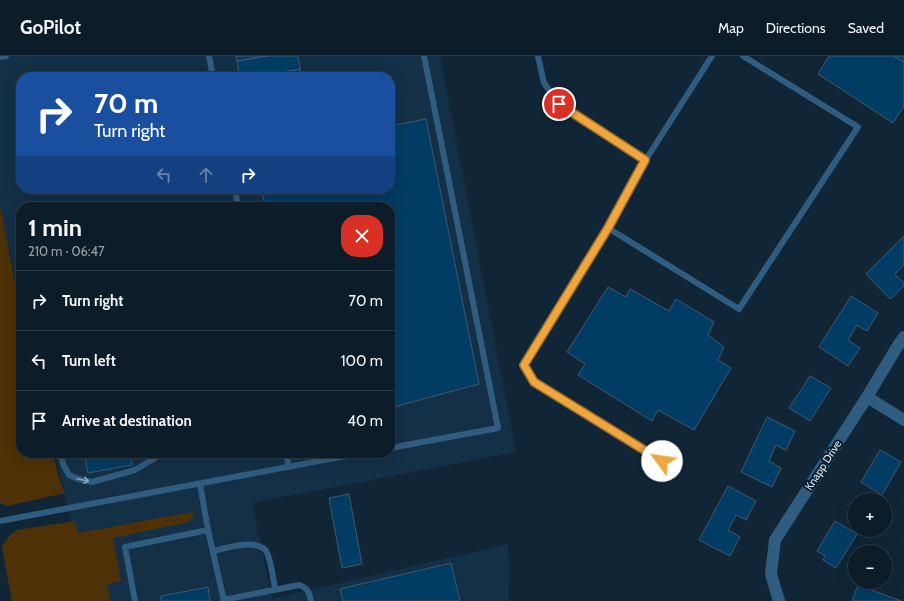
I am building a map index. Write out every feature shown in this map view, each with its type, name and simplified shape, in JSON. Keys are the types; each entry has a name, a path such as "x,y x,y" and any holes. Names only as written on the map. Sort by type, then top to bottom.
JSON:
{"street":[{"name":"Knapp Drive","path":"779,601 771,574 775,540 904,337"},
{"path":"867,397 904,420"}],"lane":[{"path":"0,57 6,56"},
{"path":"209,56 212,72"},
{"path":"395,447 498,428 424,56"},
{"path":"538,56 544,83 559,104 645,160"},
{"path":"662,461 534,382 524,365 608,228 645,160 712,56"},
{"path":"608,228 739,310 858,127 743,56"},
{"path":"62,458 63,464 69,475 78,479 92,482 135,470 156,458"},
{"path":"287,458 289,467"},
{"path":"0,521 336,458"},
{"path":"200,484 208,530 224,600 300,584 306,587 311,601"},
{"path":"135,601 124,546 208,530"},
{"path":"213,551 251,544 260,546 268,553 275,590"}],"shaded area":[{"path":"0,56 440,56 516,452 252,503 272,599 508,544 509,601 85,601 75,538 56,458 395,458 395,202 16,202 16,280 0,210"},
{"path":"0,205 16,287 16,458 54,458 59,478 65,493 7,506 0,503"},
{"path":"193,512 193,516 189,522 113,538 121,581 107,584 110,601 12,601 2,547 10,535 17,530 75,521 78,533"}],"building":[{"path":"236,56 267,56 237,61"},
{"path":"267,56 298,56 300,69 283,72 239,72 237,61"},
{"path":"829,56 894,56 904,62 904,106 893,123 818,74"},
{"path":"894,56 904,56 904,62"},
{"path":"300,69 300,72 283,72"},
{"path":"426,119 479,384 395,407 395,202 264,202 263,194 395,194 395,125"},
{"path":"904,236 904,265 895,274 904,283 904,286 890,299 866,274"},
{"path":"608,287 626,297 630,289 669,311 676,299 714,322 708,335 724,347 718,360 731,368 694,430 658,410 652,421 578,375 585,364 567,352"},
{"path":"851,296 878,313 867,331 857,325 848,340 860,348 848,366 819,347"},
{"path":"810,376 831,388 810,421 789,408"},
{"path":"767,417 795,431 786,450 776,445 769,461 781,468 772,487 741,472"},
{"path":"880,450 901,462 883,493 879,493 861,482"},
{"path":"85,458 131,458 132,465 88,473"},
{"path":"728,486 756,501 746,520 736,515 728,530 740,537 730,556 699,540"},
{"path":"349,494 362,564 342,568 329,498"},
{"path":"835,521 848,529 848,537 855,537 850,545 848,545 848,549 836,568 823,560 825,556 817,551"},
{"path":"451,563 460,601 343,601 340,589"},
{"path":"208,587 210,601 161,601 161,596"},
{"path":"856,589 869,589 901,601 852,601"}],"route":[{"path":"559,104 645,160 608,228 524,365 534,382 662,461"}]}
